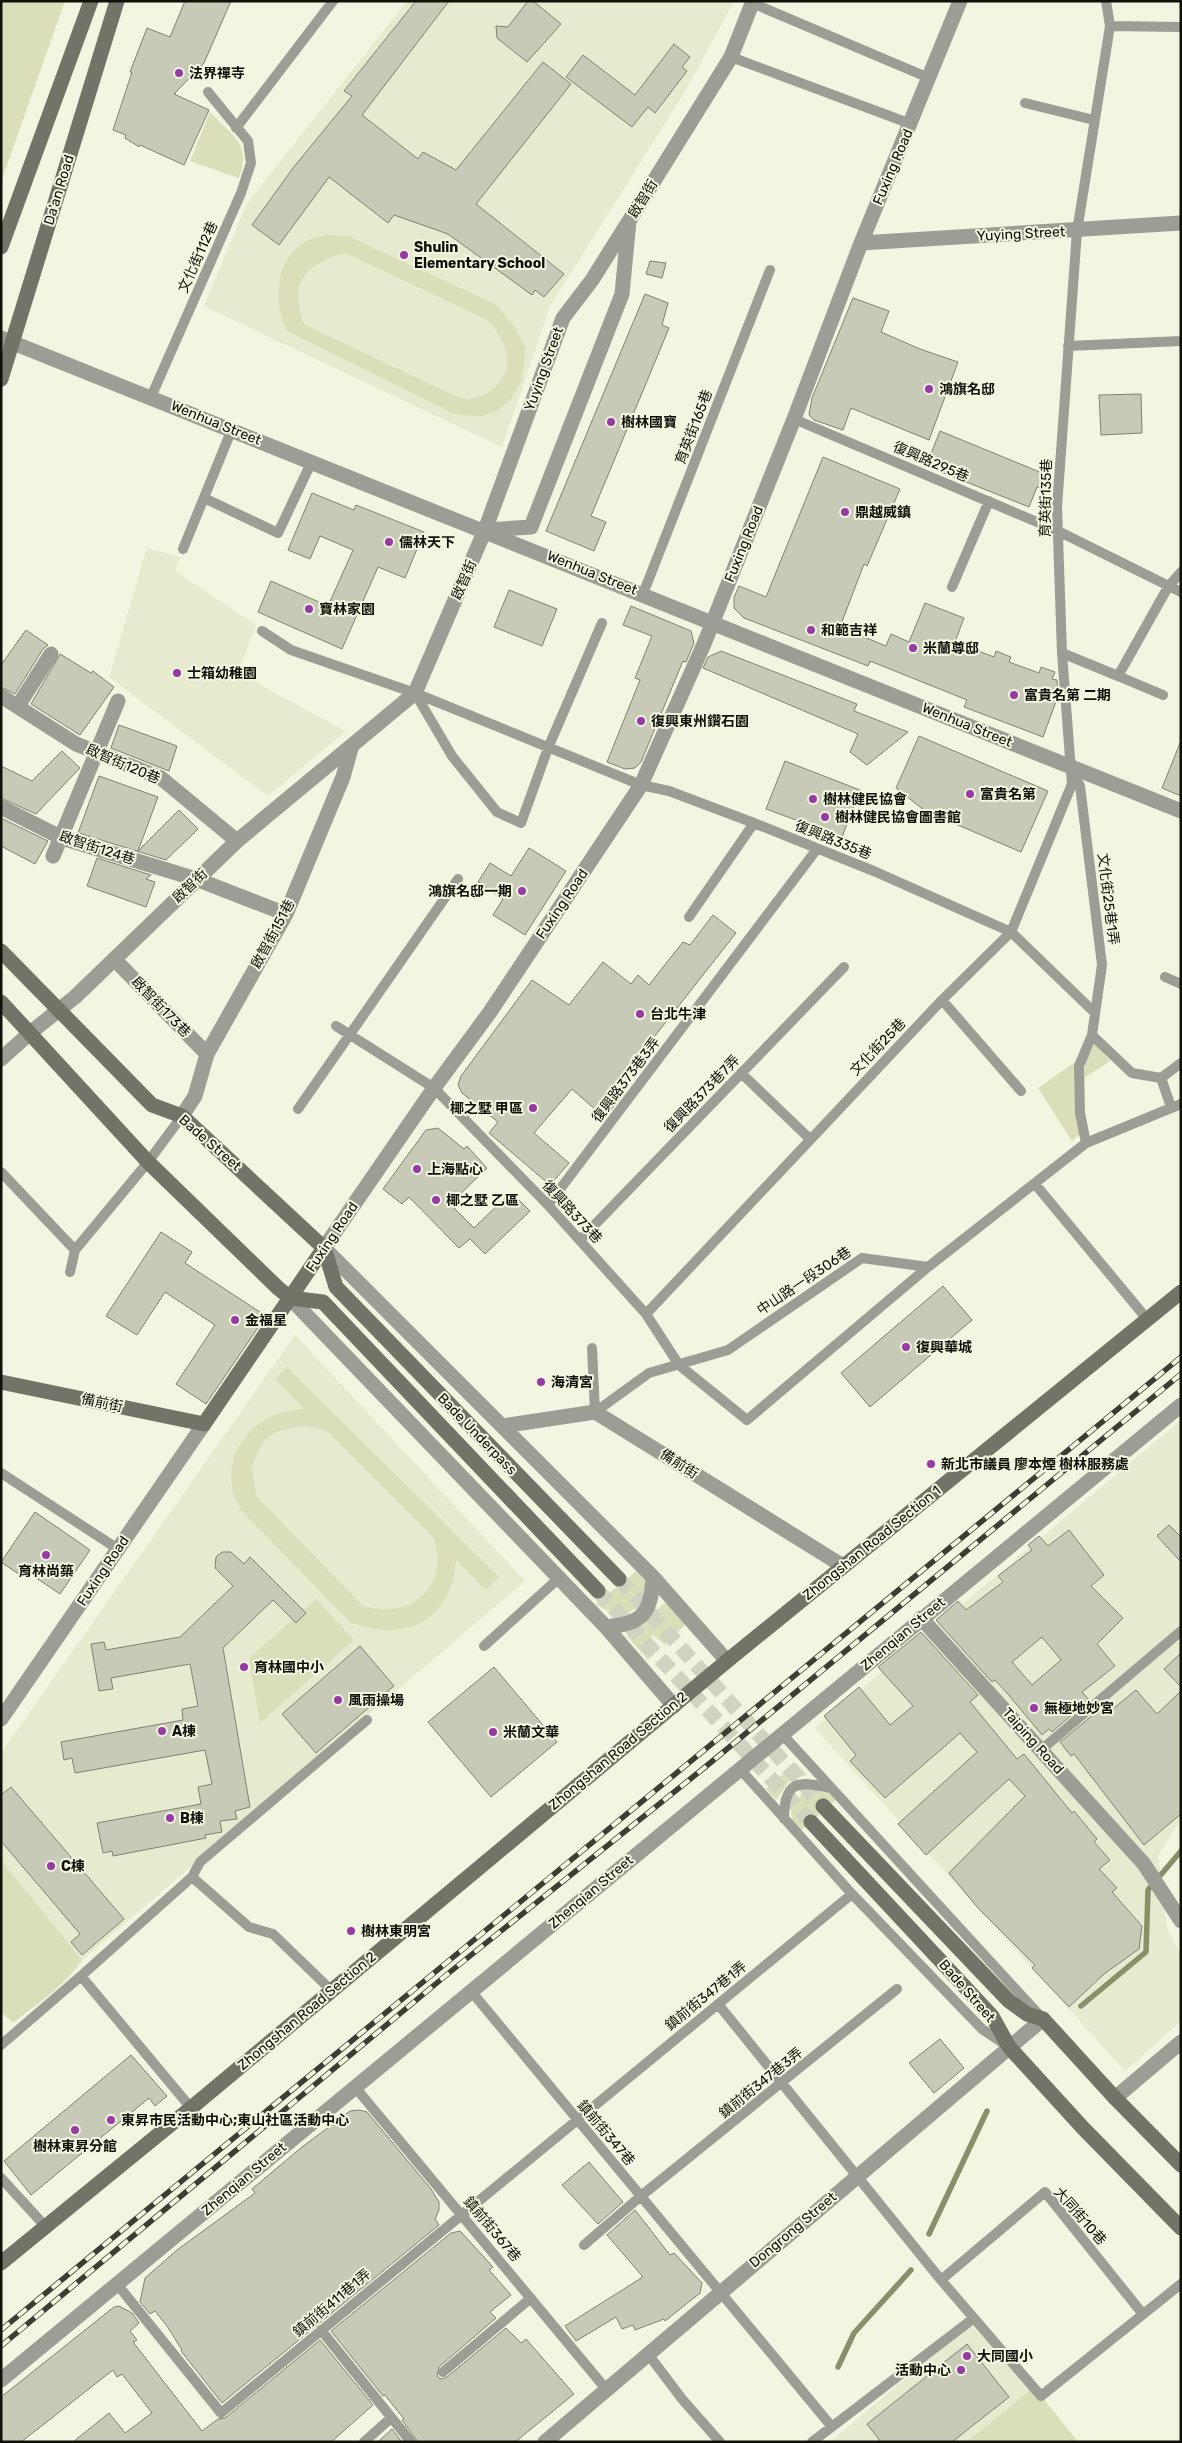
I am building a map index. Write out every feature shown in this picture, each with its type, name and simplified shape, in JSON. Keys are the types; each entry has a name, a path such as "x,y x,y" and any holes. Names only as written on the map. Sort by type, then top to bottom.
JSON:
{"street":[{"path":"1,247 91,1"},
{"name":"Da'an Road","path":"1,378 7,340 117,1"},
{"name":"Fuxing Road","path":"4,1708 118,1549 434,1088 490,1012 641,786 712,622 794,419 861,243 960,1"},
{"name":"啟智街","path":"1,1059 115,960 196,879 237,842 352,744 416,693 484,530 531,527 622,294 629,220 731,57 752,2"},
{"name":"Yuying Street","path":"484,530 563,318 592,280 629,220"},
{"name":"Yuying Street","path":"861,243 1181,223"},
{"name":"Wenhua Street","path":"7,340 1181,811"},
{"path":"18,706 51,654"},
{"name":"啟智街120巷","path":"1,696 76,744 161,778 237,842"},
{"path":"53,856 118,701"},
{"name":"啟智街151巷","path":"182,1116 195,1096 207,1054 286,914 343,777 352,744"},
{"name":"啟智街124巷","path":"1,807 62,838 196,879 286,914"},
{"name":"Bade Street","path":"1,951 60,1009 152,1105 182,1116 324,1248 336,1287"},
{"name":"啟智街173巷","path":"115,960 207,1054"},
{"path":"1,1002 148,1162 290,1298 606,1627 674,1706"},
{"path":"324,1248 653,1577 727,1661"},
{"name":"Bade Underpass","path":"336,1287 619,1579"},
{"name":"Zhongshan Road Section 1","path":"727,1661 1181,1292"},
{"name":"Bade Underpass","path":"290,1298 323,1302 598,1591"},
{"name":"備前街","path":"1,1382 204,1424"},
{"name":"Zhenqian Street","path":"1,2380 1181,1405"},
{"path":"502,1426 595,1412"},
{"name":"備前街","path":"595,1412 843,1566"},
{"path":"606,1627 628,1626 647,1611 652,1598 653,1577"},
{"name":"Taiping Road","path":"921,1618 1144,1864 1181,1921"},
{"name":"Zhongshan Road Section 2","path":"1,2262 191,2108 727,1661"},
{"name":"Bade Street","path":"823,1806 1009,2001 1027,2014 1043,2019 1115,2098 1181,2165"},
{"name":"Bade Street","path":"811,1822 992,2016 1009,2047 1083,2128 1181,2228"},
{"name":"Dongrong Street","path":"545,2442 1043,2019"},
{"path":"1115,2098 1181,2042"}],"lane":[{"path":"236,128 334,1"},
{"name":"育英街135巷","path":"1071,767 1062,654 1057,507 1077,231 1110,26 1106,1"},
{"path":"752,2 929,78"},
{"path":"1110,26 1181,27"},
{"path":"731,57 911,124"},
{"name":"文化街112巷","path":"151,397 242,193 251,163 248,141 208,92"},
{"path":"1025,104 1094,120"},
{"name":"育英街165巷","path":"643,594 770,270"},
{"path":"1068,346 1181,341"},
{"name":"復興路295巷","path":"794,419 1058,531 1181,592"},
{"path":"183,549 232,429"},
{"path":"204,498 278,534 312,461"},
{"path":"952,587 989,501"},
{"path":"1118,676 1168,587 1181,572"},
{"path":"416,693 452,756 497,812 521,823 548,748 602,623"},
{"name":"復興路335巷","path":"262,631 291,650 416,693 641,786 669,791 754,823 1011,932"},
{"path":"1062,654 1163,694"},
{"name":"文化街25巷","path":"646,1314 809,1138 942,1000 1011,932 1072,784 1071,767"},
{"name":"文化街25巷1弄","path":"1071,767 1080,786 1102,965 1092,1035 1079,1066 1080,1113 1086,1143"},
{"path":"689,917 754,823"},
{"name":"復興路373巷3弄","path":"548,1205 817,849"},
{"path":"298,1110 349,1033 458,879"},
{"path":"1011,932 1094,1012"},
{"name":"復興路373巷7弄","path":"580,1240 844,967"},
{"path":"1164,977 1181,984"},
{"path":"942,1000 1021,1091"},
{"name":"復興路373巷","path":"336,1026 434,1088 548,1205 646,1314 678,1365 747,1420 928,1267"},
{"path":"1092,1035 1132,1073 1161,1078 1181,1063"},
{"path":"741,1073 809,1138"},
{"path":"928,1267 1086,1143 1176,1106 1161,1078"},
{"path":"70,1272 75,1250 148,1162 182,1116"},
{"path":"1,1172 75,1250"},
{"path":"1035,1184 1147,1320"},
{"name":"中山路一段306巷","path":"595,1412 649,1373 728,1350 862,1258 928,1267"},
{"path":"592,1348 595,1412"},
{"path":"1,1473 118,1549"},
{"path":"484,1646 559,1578"},
{"path":"1041,1750 1181,1630"},
{"path":"1,2045 192,1877 200,1862 367,1720"},
{"path":"782,1734 1043,2019"},
{"path":"740,1769 852,1894 982,2029 1009,2047"},
{"path":"784,1819 784,1803 787,1792 799,1783 811,1783 832,1788"},
{"path":"192,1877 249,1927 273,1934 331,1990"},
{"name":"鎮前街347巷1弄","path":"461,2214 852,1894"},
{"path":"81,1976 191,2108"},
{"name":"鎮前街347巷3弄","path":"584,2245 641,2196 898,1989"},
{"name":"鎮前街347巷","path":"471,1991 832,2427"},
{"path":"718,2004 941,2280 1041,2396 1142,2313 1181,2284"},
{"name":"鎮前街367巷","path":"355,2087 606,2389"},
{"path":"1,2178 45,2226"},
{"name":"大同街10巷","path":"941,2280 1045,2192 1142,2313"},
{"name":"鎮前街411巷1弄","path":"118,2284 221,2413 461,2214"},
{"path":"443,2372 531,2298"},
{"path":"812,2442 974,2318"},
{"path":"321,2330 411,2442"},
{"path":"648,2354 682,2399 720,2442"},
{"path":"364,2442 391,2418"}],"shaded area":[{"path":"1,1 65,1 1,182"},
{"name":"Shulin Elementary School","path":"407,1 734,1 686,90 550,306 502,447 204,306 246,205"},
{"path":"210,112 238,141 243,156 239,178 190,161"},
{"path":"325,235 348,236 495,304 514,326 526,349 521,381 512,398 497,411 479,417 452,413 287,331 280,309 279,284 282,272 294,251 303,243","holes":["345,253 488,320 504,345 508,363 506,372 491,391 478,397 466,399 449,393 305,325 300,311 299,287 303,278 319,263"]},
{"name":"士箱幼稚園","path":"147,548 180,557 175,571 256,625 239,670 271,691 346,731 268,796 109,677"},
{"path":"1095,1043 1110,1061 1084,1078 1085,1062"},
{"path":"1075,1062 1081,1133 1072,1141 1038,1088"},
{"name":"育林國中小","path":"295,1335 525,1581 82,1960 1,1860 1,1753"},
{"path":"287,1367 499,1577 486,1590 456,1560 453,1581 445,1599 435,1612 422,1622 406,1628 389,1630 370,1628 350,1622 240,1509 233,1492 232,1466 235,1455 246,1437 261,1422 270,1417 304,1409 275,1379","holes":["299,1426 314,1427 328,1432 434,1538 437,1556 436,1572 431,1585 422,1596 411,1604 397,1608 381,1609 363,1606 256,1496 252,1466 265,1440 276,1432"]},
{"path":"1181,1420 1181,1820 1158,1855 1167,1928 1181,1955 1181,2021 1125,2071 815,1728"},
{"path":"640,1568 646,1578 645,1602 621,1614 609,1611 596,1604"},
{"path":"316,1599 354,1640 260,1723 249,1658"},
{"path":"666,1602 687,1623 665,1645 653,1635 648,1639 658,1650 648,1660 627,1636"},
{"path":"796,1763 807,1775 790,1780 776,1800 766,1789"},
{"path":"817,1789 828,1792 837,1799 800,1831 792,1821 791,1807 802,1794"},
{"path":"1,1860 82,1960 59,1986 13,2023 1,2012"},
{"name":"大同國小","path":"970,2324 1034,2387 1078,2442 830,2442"},
{"path":"1034,2387 1078,2442 967,2442"}],"building":[{"path":"185,1 231,1 204,63 174,94 209,110 184,165 140,145 139,147 125,138 126,135 113,130 132,72 130,72 147,28 170,37"},
{"path":"416,1 449,1 362,115 418,159 423,152 456,170 543,62 571,84 476,204 564,274 544,297 535,290 532,295 448,234 394,215 388,223 329,177 279,245 252,225 293,168 352,96 344,91"},
{"path":"528,1 533,1 561,24 527,62 497,38 496,26 508,27"},
{"path":"674,44 690,57 682,67 687,71 655,113 648,107 632,127 566,77 583,55 635,95"},
{"path":"650,261 666,263 662,278 646,274"},
{"name":"樹林國寶","path":"645,294 668,303 662,325 669,328 591,516 606,522 594,551 546,531"},
{"path":"853,298 889,311 881,332 920,349 958,362 929,440 851,408 843,430 814,420 809,415 812,398"},
{"path":"1141,394 1142,433 1101,435 1099,395"},
{"name":"鴻旗名邸","path":"940,431 1052,477 1047,491 1037,487 1029,507 926,466"},
{"path":"823,457 900,489 867,566 864,564 840,627 886,646 891,634 909,642 925,603 964,618 955,642 994,657 996,651 1011,657 1009,662 1039,673 1041,667 1055,672 1052,679 1057,680 1058,696 1043,737 964,707 967,700 870,661 868,666 744,618 734,608 734,597 739,586 766,597"},
{"path":"312,493 354,510 356,505 424,532 405,578 378,567 342,649 258,612 271,581 328,606 353,550 320,536 310,559 288,550"},
{"path":"509,590 557,609 542,646 494,627"},
{"name":"復興東州鑽石園","path":"631,606 691,631 694,643 686,662 683,661 641,762 635,768 625,769 607,762 640,680 635,678 652,636 623,625"},
{"path":"26,630 48,645 43,649 15,694 1,687 1,665"},
{"path":"721,651 857,704 854,711 908,732 867,765 850,752 858,734 703,668 708,657"},
{"path":"60,654 91,673 93,671 114,687 80,735 31,704"},
{"path":"119,725 177,746 169,771 111,748"},
{"name":"富貴名第","path":"919,736 1048,791 1021,852 925,811 896,788"},
{"path":"1181,743 1181,796 1162,788"},
{"path":"62,751 80,768 36,814 1,798 1,766 32,781"},
{"name":"樹林健民協會","path":"785,761 860,790 842,837 766,809"},
{"path":"99,776 158,797 138,851 179,810 198,829 166,860 78,833"},
{"path":"1,818 48,841 35,864 1,846"},
{"name":"鴻旗名邸一期","path":"529,848 566,871 525,935 493,915 503,899 478,882 490,863 511,876"},
{"path":"97,858 151,875 146,879 155,882 146,907 87,886"},
{"path":"713,915 736,933 614,1088 622,1095 605,1118 572,1089 534,1133 569,1163 550,1185 489,1133 498,1122 462,1093 458,1085 461,1076 532,980 569,1005 603,962 631,984 638,975 649,985 683,942 690,945"},
{"name":"椰之墅 乙區","path":"438,1128 464,1149 467,1146 487,1168 450,1204 474,1228 511,1192 530,1211 485,1254 470,1239 459,1248 409,1197 402,1204 383,1189 426,1130"},
{"name":"金福星","path":"161,1232 192,1252 185,1263 266,1316 206,1404 176,1384 215,1325 165,1292 137,1335 106,1316"},
{"name":"復興華城","path":"943,1286 972,1320 870,1407 841,1373"},
{"name":"育林尚築","path":"35,1512 90,1550 60,1594 23,1569 20,1575 1,1562"},
{"path":"1169,1525 1181,1537 1181,1562 1157,1536"},
{"path":"1069,1530 1104,1575 1091,1586 1123,1618 1097,1644 1115,1666 1082,1692 1089,1700 1052,1732 1049,1729 1042,1735 1007,1693 995,1680 992,1682 936,1620 958,1601 966,1610 1003,1582 998,1576 1032,1550 1028,1545 1039,1536 1048,1546","holes":["1042,1637 1061,1660 1032,1685 1012,1662"]},
{"path":"222,1552 231,1552 244,1564 250,1557 306,1613 296,1623 273,1600 223,1648 250,1807 235,1811 237,1819 220,1821 222,1832 205,1835 206,1838 113,1856 112,1851 103,1853 97,1823 201,1804 198,1787 212,1784 205,1750 75,1773 72,1758 64,1760 61,1742 183,1720 182,1709 198,1706 190,1664 111,1678 113,1689 99,1691 91,1644 104,1642 106,1650 180,1637 233,1586 215,1568 216,1557"},
{"path":"921,1632 978,1695 970,1702 1017,1759 1024,1754 1072,1813 1074,1811 1097,1839 1094,1842 1110,1860 1099,1869 1117,1888 1112,1892 1142,1926 1139,1949 1104,1974 1069,2007 1032,1968 1035,1965 978,1908 949,1873 1025,1796 1009,1779 926,1855 898,1824 977,1752 960,1733 885,1798 850,1761 856,1755 824,1716 859,1687 890,1725 913,1706 878,1667"},
{"name":"風雨操場","path":"360,1646 394,1686 316,1753 282,1714"},
{"path":"1181,1653 1181,1687 1164,1669"},
{"name":"米蘭文華","path":"494,1667 557,1742 491,1797 428,1722"},
{"path":"1136,1690 1157,1714 1181,1691 1181,1814 1144,1845 1074,1754 1071,1756 1060,1742 1099,1710 1102,1713 1106,1710 1108,1713"},
{"name":"C棟","path":"11,1787 124,1919 82,1955 71,1942 80,1934 1,1841 1,1795"},
{"path":"940,2039 964,2068 934,2093 909,2063"},
{"name":"樹林東昇分館","path":"131,2055 167,2096 155,2106 149,2098 31,2195 4,2161"},
{"path":"359,2110 367,2112 431,2189 439,2202 439,2210 435,2219 439,2225 222,2403 181,2351 167,2326 155,2311 150,2314 140,2302 145,2278 177,2250 255,2193 252,2189 302,2147 350,2111"},
{"path":"589,2162 623,2202 598,2224 562,2185"},
{"path":"635,2210 670,2255 674,2253 702,2283 700,2293 665,2321 664,2319 635,2330 633,2325 622,2329 616,2317 576,2341 565,2326 643,2277 607,2235"},
{"path":"460,2231 493,2267 489,2270 511,2295 490,2312 496,2318 439,2367 437,2376 441,2379 447,2377 506,2328 521,2343 526,2339 574,2394 515,2442 418,2442 402,2420 404,2419 331,2331 451,2233"},
{"path":"119,2306 132,2313 139,2323 130,2331 137,2340 133,2342 202,2431 218,2419 225,2418 320,2340 373,2405 331,2442 73,2442 109,2413 125,2433 152,2413 122,2374 117,2377 113,2370 21,2442 1,2442 1,2397 114,2307"},
{"name":"活動中心","path":"967,2344 1009,2397 952,2442 881,2442 867,2424"},
{"path":"392,2429 402,2442 378,2442"}],"waterway":[{"path":"1081,2006 1146,1952 1148,1890 1181,1851"},
{"path":"929,2234 987,2111"},
{"path":"838,2367 854,2333 911,2270"}],"tunnel":[{"path":"619,1579 823,1806"},
{"path":"598,1591 811,1822"}],"railway":[{"path":"1,2330 1181,1357"},
{"path":"1,2346 450,1972 704,1768 1181,1374"}],"place":[{"name":"法界禪寺","path":"179,73"},
{"name":"Shulin Elementary School","path":"404,255"},
{"name":"鴻旗名邸","path":"929,389"},
{"name":"樹林國寶","path":"611,422"},
{"name":"鼎越威鎮","path":"845,512"},
{"name":"儒林天下","path":"389,542"},
{"name":"寶林家園","path":"309,609"},
{"name":"和範吉祥","path":"811,630"},
{"name":"米蘭尊邸","path":"913,648"},
{"name":"士箱幼稚園","path":"177,673"},
{"name":"富貴名第 二期","path":"1014,695"},
{"name":"復興東州鑽石園","path":"641,721"},
{"name":"富貴名第","path":"970,794"},
{"name":"樹林健民協會","path":"813,799"},
{"name":"樹林健民協會圖書館","path":"825,817"},
{"name":"鴻旗名邸一期","path":"522,891"},
{"name":"台北牛津","path":"640,1014"},
{"name":"椰之墅 甲區","path":"533,1108"},
{"name":"上海點心","path":"417,1169"},
{"name":"椰之墅 乙區","path":"436,1200"},
{"name":"金福星","path":"235,1320"},
{"name":"復興華城","path":"906,1347"},
{"name":"海清宮","path":"541,1382"},
{"name":"新北市議員 廖本煙 樹林服務處","path":"931,1464"},
{"name":"育林尚築","path":"46,1555"},
{"name":"育林國中小","path":"244,1667"},
{"name":"風雨操場","path":"338,1700"},
{"name":"無極地妙宮","path":"1034,1708"},
{"name":"A棟","path":"162,1731"},
{"name":"米蘭文華","path":"493,1732"},
{"name":"B棟","path":"170,1818"},
{"name":"C棟","path":"51,1866"},
{"name":"樹林東明宮","path":"351,1931"},
{"name":"東昇市民活動中心;東山社區活動中心","path":"111,2120"},
{"name":"樹林東昇分館","path":"75,2130"},
{"name":"大同國小","path":"967,2356"},
{"name":"活動中心","path":"961,2370"}]}
